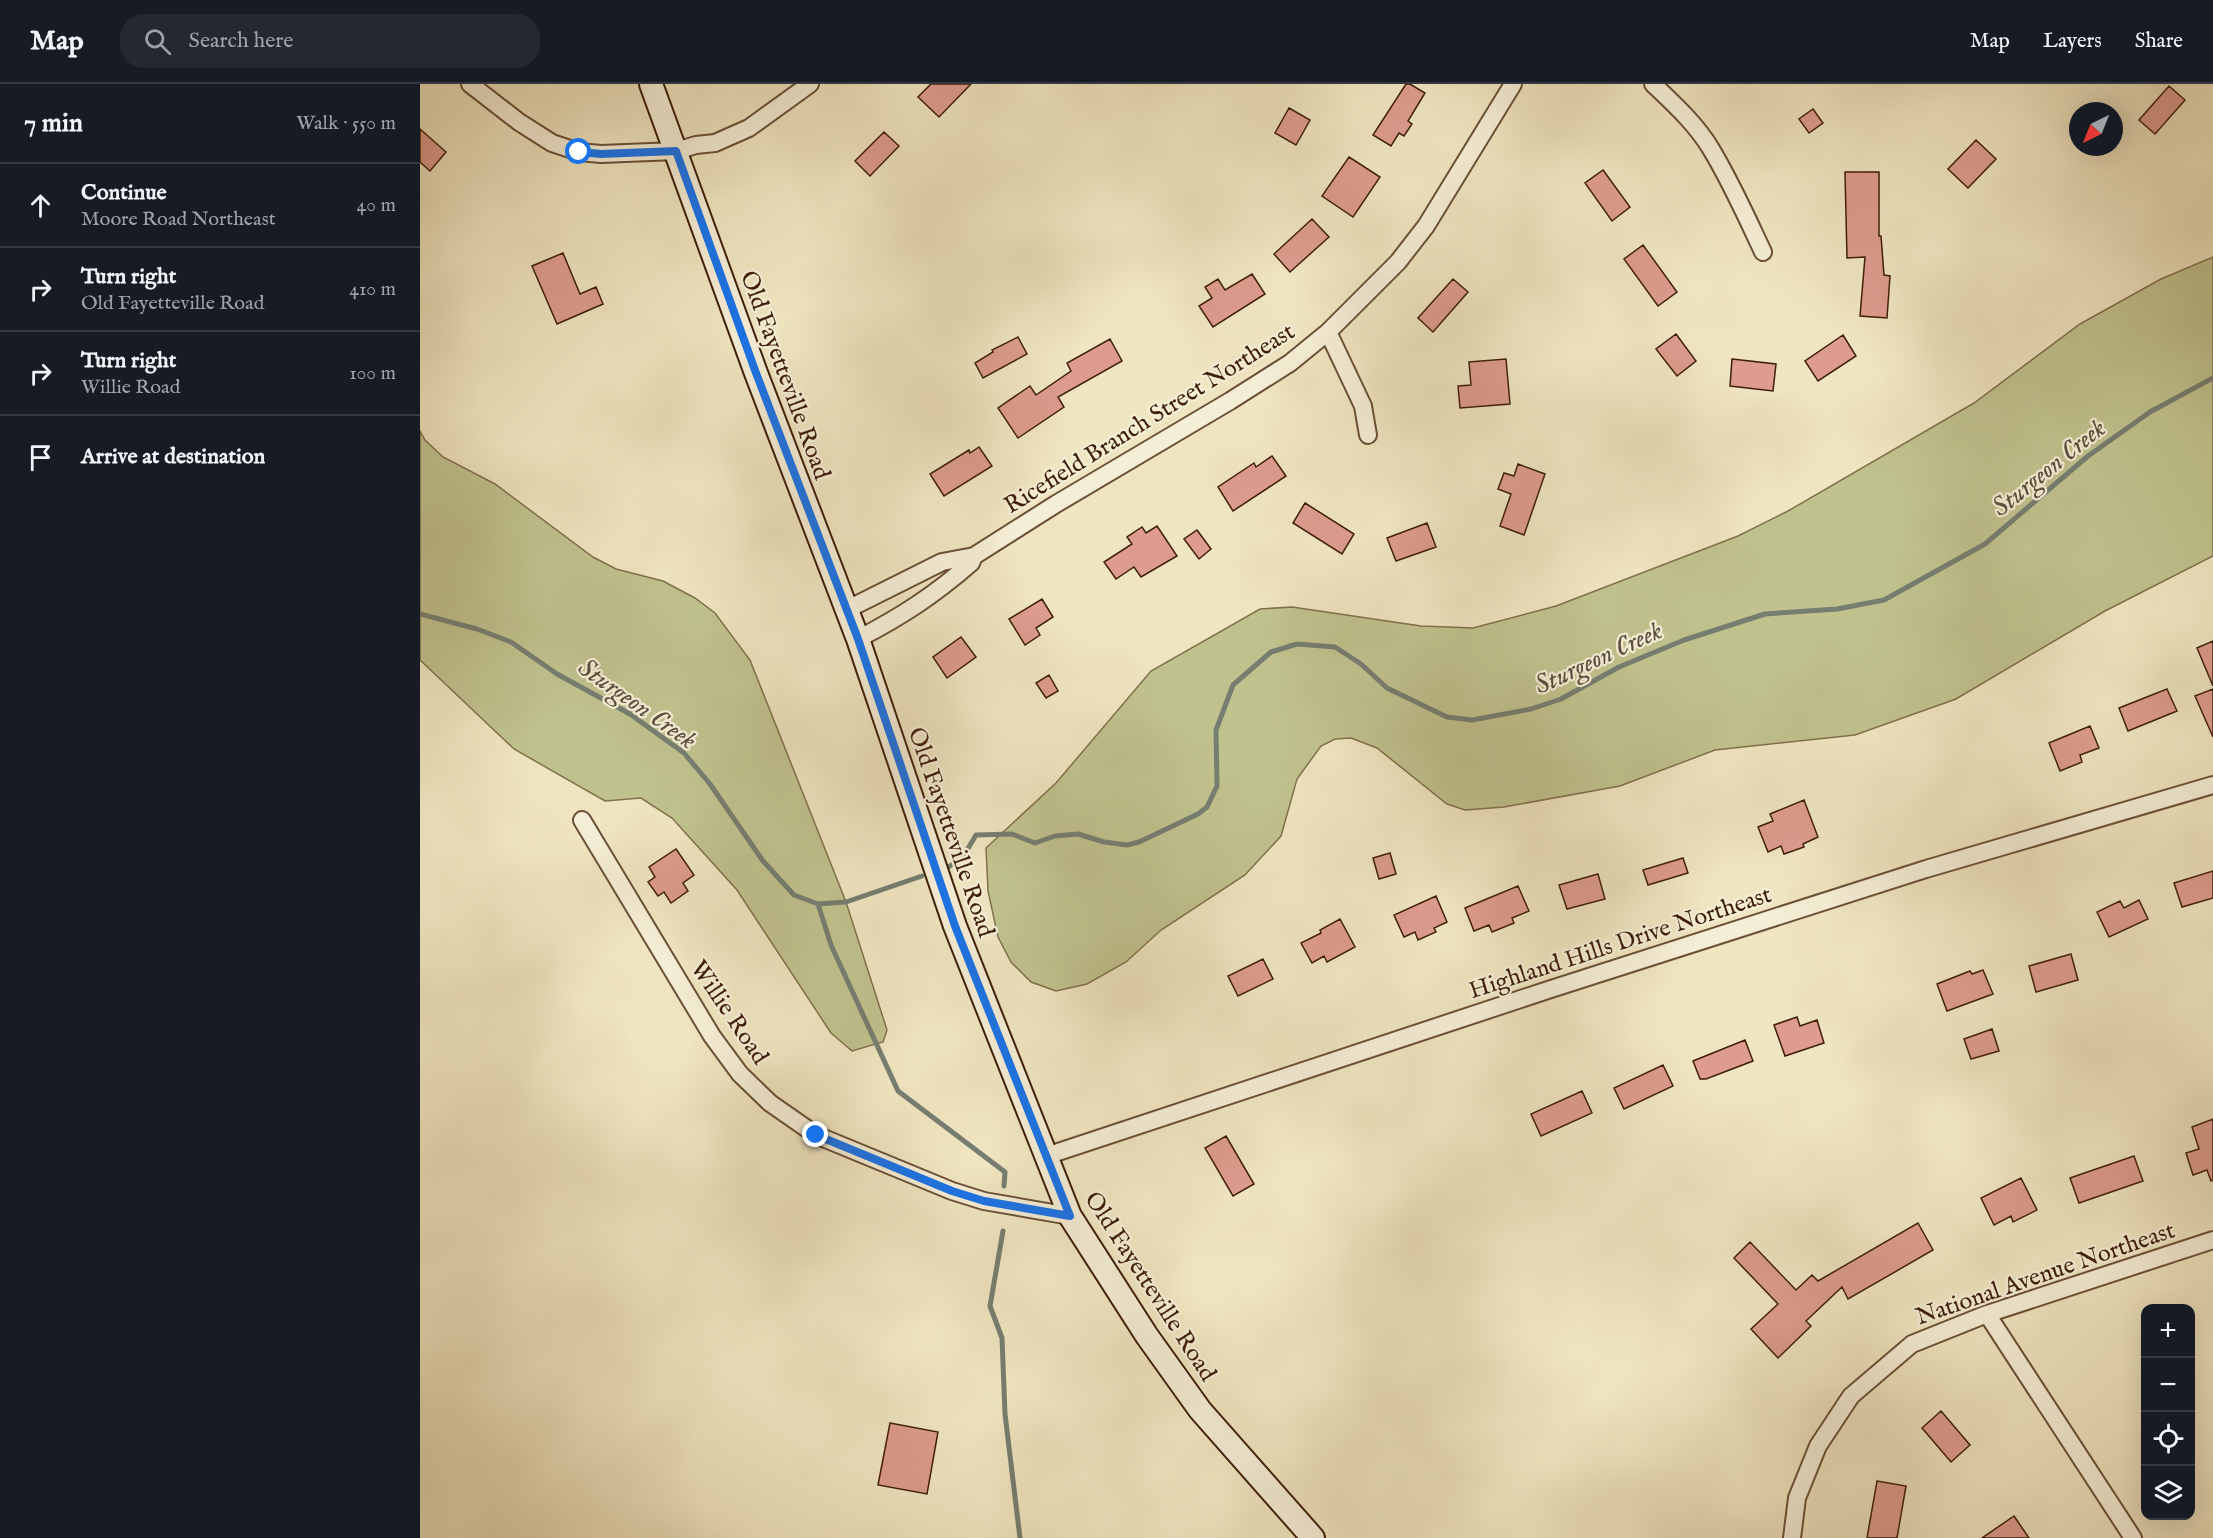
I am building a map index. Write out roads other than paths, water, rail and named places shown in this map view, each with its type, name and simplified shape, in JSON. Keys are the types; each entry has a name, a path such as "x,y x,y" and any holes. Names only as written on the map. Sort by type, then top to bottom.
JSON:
{"street":[{"path":"470,84 519,122 552,142 579,152 601,154 676,151 696,145 715,143 749,128 810,84"},
{"name":"Old Fayetteville Road","path":"651,84 756,373 858,639 955,926 1070,1216 1147,1336 1200,1410 1313,1538"},
{"name":"Ricefield Branch Street Northeast","path":"846,609 942,562 974,556 1290,363 1328,332 1372,290 1405,253 1431,217 1513,84"},
{"path":"1653,84 1682,111 1711,148 1763,252"},
{"path":"1328,332 1363,406 1368,435"},
{"name":"Ricefield Branch Street Northeast","path":"858,639 896,620 926,600 971,564 974,556"},
{"name":"Highland Hills Drive Northeast","path":"1046,1156 1551,989 1926,869 2213,784"},
{"name":"Willie Road","path":"582,820 712,1036 740,1074 771,1103 816,1135 952,1191 984,1201 1070,1216"},
{"name":"National Avenue Northeast","path":"1792,1538 1797,1498 1818,1446 1851,1396 1911,1344 1987,1314 2213,1240"},
{"path":"1987,1314 2133,1538"}],"waterway":[{"name":"Sturgeon Creek","path":"947,868 963,857 976,835 1012,834 1035,843 1055,836 1078,834 1104,842 1127,845 1139,842 1198,814 1207,807 1217,786 1216,730 1233,685 1271,652 1297,644 1335,647 1361,664 1387,688 1447,717 1472,720 1531,709 1561,699 1619,667 1684,640 1765,614 1837,609 1884,600 1985,544 2088,456 2150,412 2213,378"},
{"name":"Sturgeon Creek","path":"420,614 477,629 511,642 557,674 630,714 684,753 710,784 763,861 794,895 818,904 846,902 922,876"},
{"path":"818,904 831,945 898,1091 1005,1172 1004,1186"},
{"path":"1003,1231 990,1306 1002,1338 1005,1414 1020,1538"}]}
